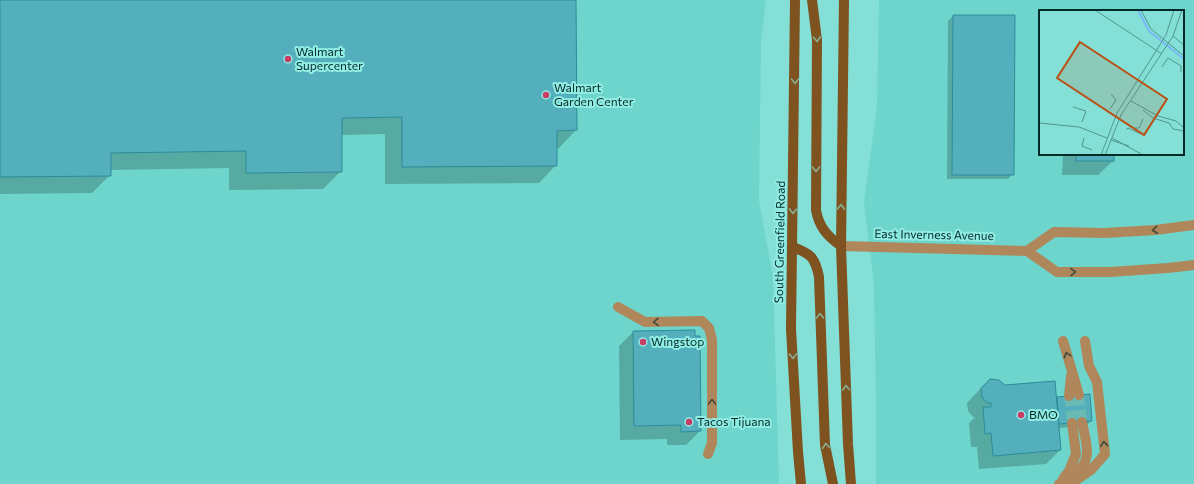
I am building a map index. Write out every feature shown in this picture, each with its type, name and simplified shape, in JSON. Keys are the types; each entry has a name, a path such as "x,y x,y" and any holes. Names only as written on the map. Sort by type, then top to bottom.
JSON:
{"main road":[{"name":"South Greenfield Road","path":"795,0 792,329 797,445 801,484"},
{"path":"812,0 817,40 816,210 818,222 840,246"},
{"path":"844,0 840,246 848,444 852,484"},
{"path":"793,247 812,256 819,277 825,445 833,484"}],"street":[{"path":"1194,225 1155,230 1054,232 1027,251 1057,272 1110,272 1194,265"},
{"name":"East Inverness Avenue","path":"840,246 1027,251"},
{"path":"618,307 645,322 702,321 709,328 712,340 712,443 708,454"},
{"path":"1063,341 1071,370 1074,395"},
{"path":"1059,484 1078,479 1091,470 1105,454 1097,382 1089,366 1085,341"},
{"path":"1059,484 1082,469 1088,456 1077,422"}],"shaded area":[{"path":"0,0 766,0 761,40 759,201 773,277 779,484 0,484"},
{"path":"879,0 1194,0 1194,484 876,484 874,284 864,202 877,106"}],"building":[{"name":"Walmart Supercenter","path":"0,0 576,0 577,130 557,131 557,166 402,167 402,117 342,118 342,172 246,173 246,151 111,153 111,176 0,177"},
{"path":"953,15 1015,15 1014,175 952,175"},
{"path":"1076,155 1114,155 1114,161 1076,161"},
{"path":"695,330 695,336 700,336 701,431 681,432 681,425 634,426 633,331"},
{"name":"BMO","path":"990,379 999,380 1005,385 1055,381 1061,450 993,456 991,433 985,434 983,407 991,407 991,403 987,403 982,397 981,388"},
{"path":"1090,394 1092,421 1059,424 1057,397"}],"tunnel":[{"path":"1079,395 1082,422"},
{"path":"1069,396 1072,423"}],"place":[{"name":"Walmart Supercenter","path":"288,59"},
{"name":"Walmart Garden Center","path":"546,95"},
{"name":"Wingstop","path":"643,342"},
{"name":"BMO","path":"1021,415"},
{"name":"Tacos Tijuana","path":"689,422"}]}
